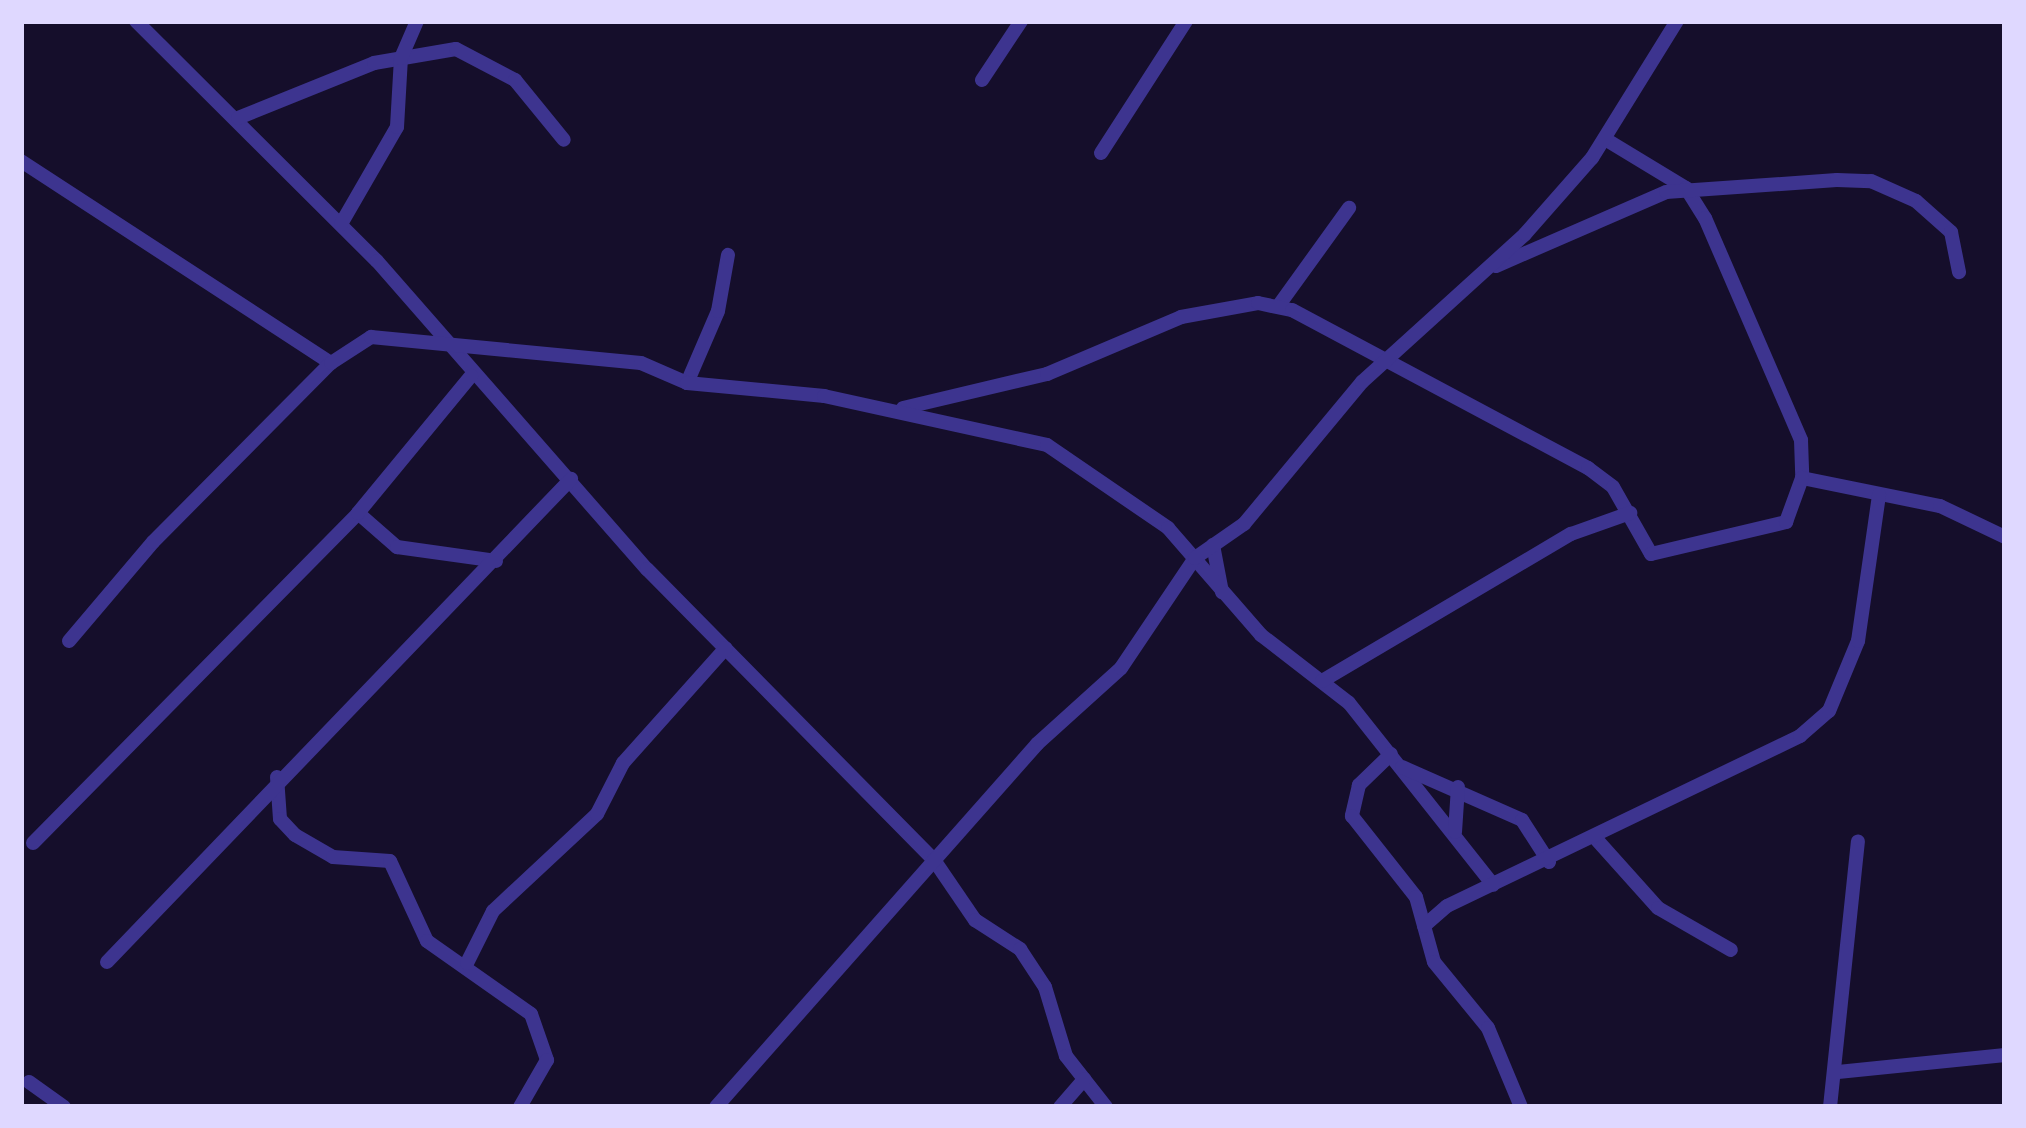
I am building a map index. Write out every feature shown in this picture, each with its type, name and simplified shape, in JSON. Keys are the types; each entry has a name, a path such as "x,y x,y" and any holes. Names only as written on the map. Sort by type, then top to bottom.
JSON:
{"street":[{"path":"136,21 341,224 472,376 726,648 934,860 975,920 1020,949 1084,1079 1106,1107"},
{"path":"341,224 397,127 400,58 417,21"},
{"path":"982,80 1021,21"},
{"path":"1101,153 1186,21"},
{"path":"716,1107 934,860 1121,668 1195,558 1255,512 1387,358 1491,267 1605,139 1677,21"},
{"path":"238,118 400,58 456,50 502,69 564,140"},
{"path":"898,410 1047,374 1181,317 1280,305 1588,468 1630,513 1651,554 1786,522 1802,478 1801,440 1734,275 1686,188 1605,139"},
{"path":"21,161 332,363"},
{"path":"1491,267 1637,200 1686,188 1891,186 1952,232 1959,272"},
{"path":"1280,305 1349,208"},
{"path":"687,383 718,311 728,255"},
{"path":"69,641 153,542 332,363 371,337 641,363 687,383 898,410 1047,445 1168,527 1222,592 1322,681 1391,754 1493,885"},
{"path":"33,843 358,513 472,376"},
{"path":"1802,478 1841,479 1879,495 1940,506 2005,537"},
{"path":"107,962 277,777 496,561 571,479"},
{"path":"1424,926 1493,885 1598,840 1800,736 1829,711 1858,641 1879,495"},
{"path":"358,513 397,547 496,561"},
{"path":"1322,681 1571,534 1630,513"},
{"path":"1213,545 1222,592"},
{"path":"467,963 493,911 597,814 623,763 726,648"},
{"path":"1391,754 1359,785 1352,816 1416,897 1434,962 1488,1028 1521,1107"},
{"path":"1402,767 1458,787 1522,820 1549,862"},
{"path":"277,777 280,819 295,835 333,856 390,861 407,882 414,927 518,997 544,1040 542,1083 520,1107"},
{"path":"1455,832 1458,787"},
{"path":"1598,840 1658,908 1731,950"},
{"path":"1830,1107 1838,1072 1858,841"},
{"path":"1838,1072 2005,1055"},
{"path":"1060,1107 1084,1079"},
{"path":"29,1082 64,1107"}]}
